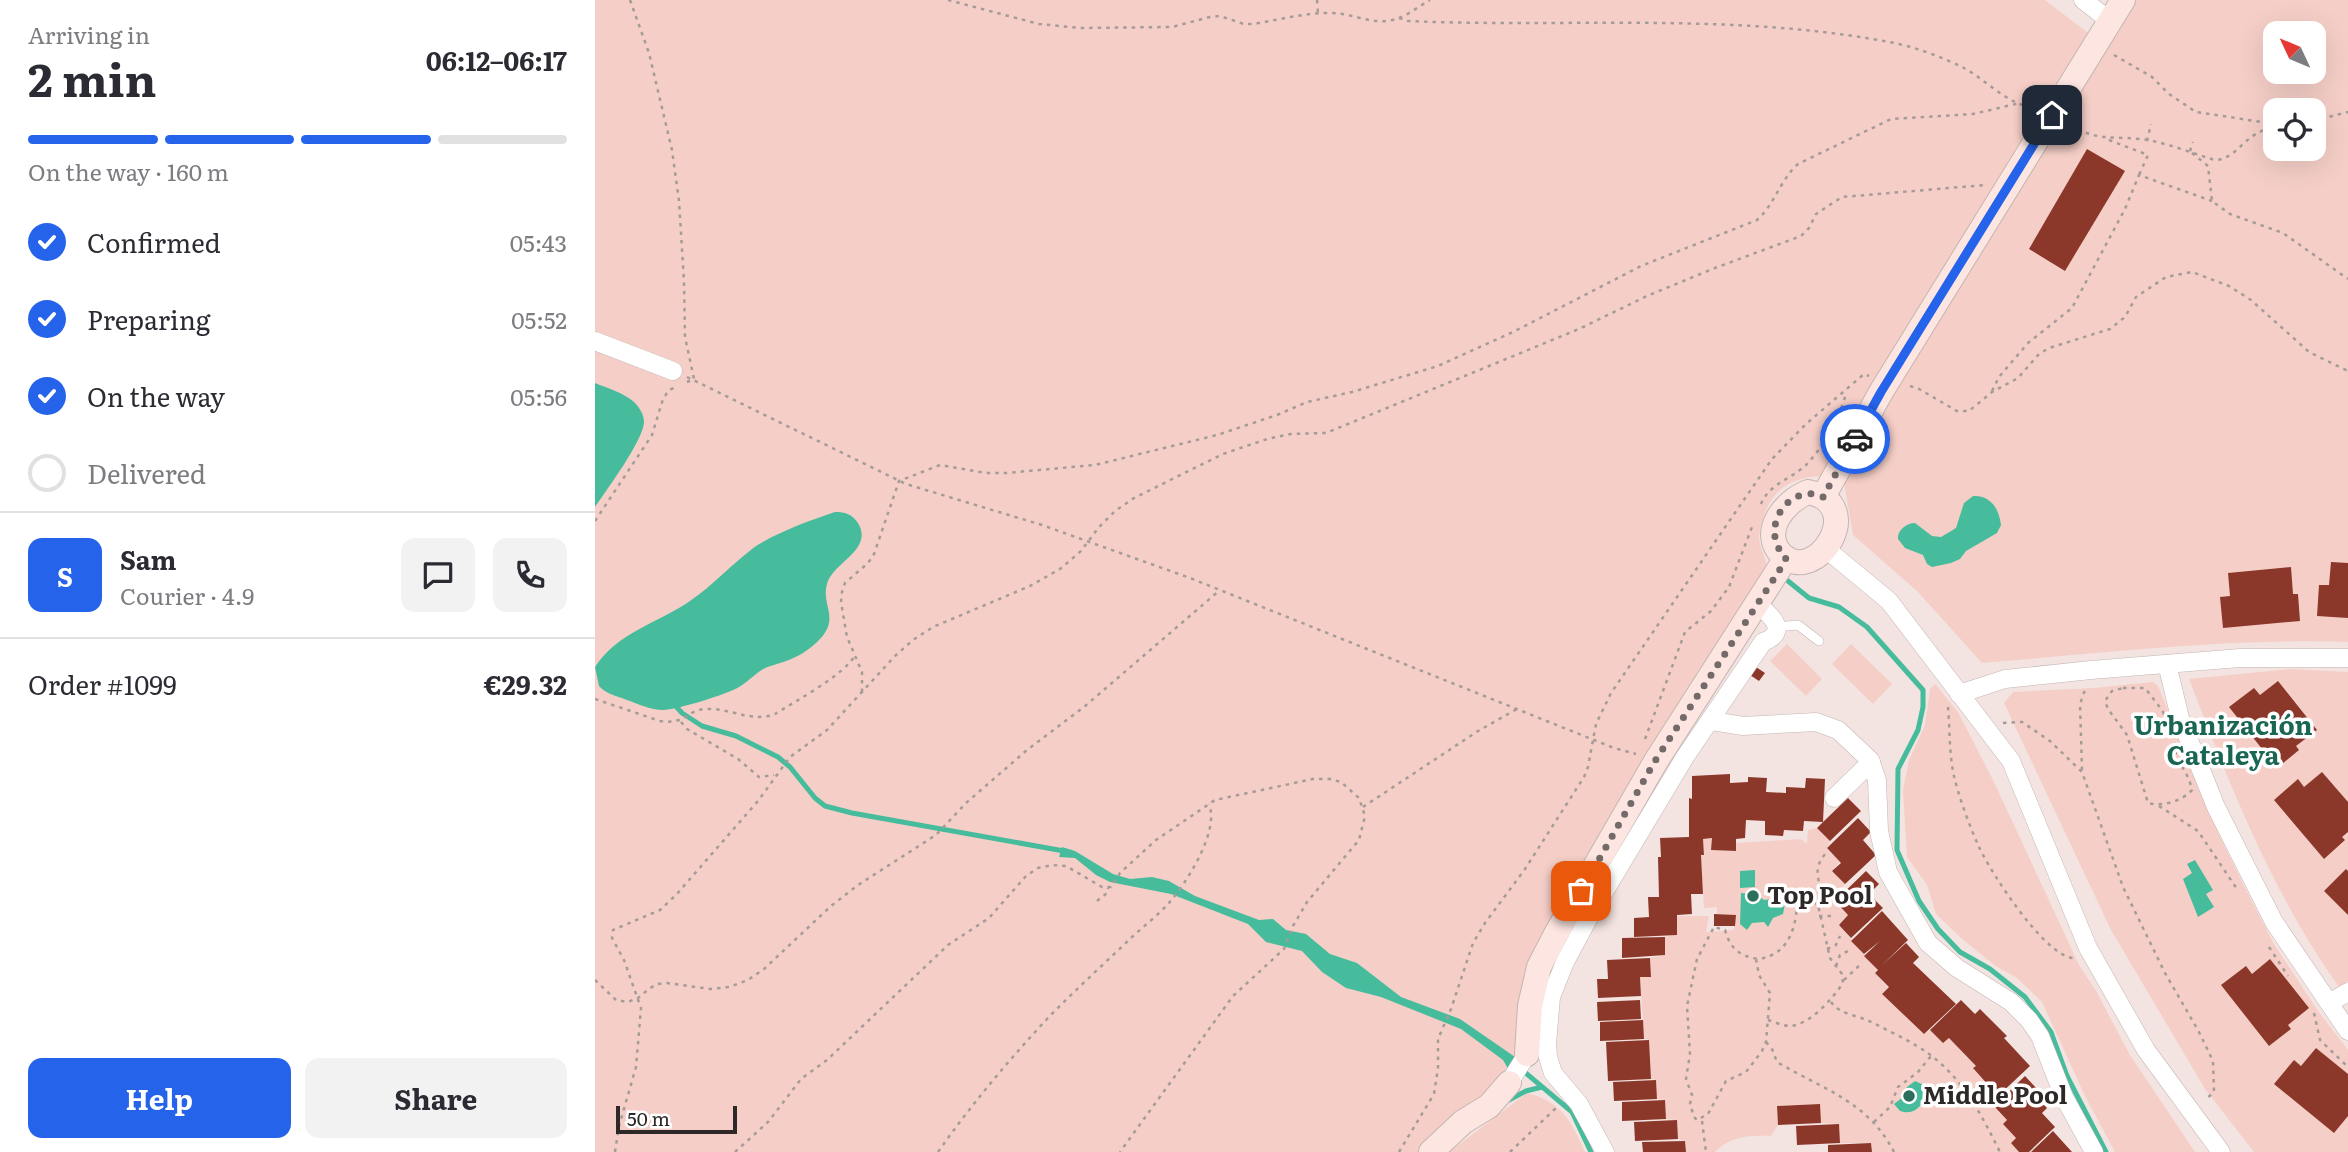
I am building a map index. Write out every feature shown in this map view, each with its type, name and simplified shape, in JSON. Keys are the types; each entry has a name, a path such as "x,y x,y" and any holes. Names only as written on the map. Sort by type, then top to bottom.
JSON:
{"street":[{"path":"1823,497 1881,392 2116,10 2083,0"},
{"path":"595,341 677,381"},
{"path":"1808,492 1829,501 1835,512 1836,526 1825,548 1812,560 1798,563 1786,558 1777,549 1773,536 1775,521 1795,497 1808,492"},
{"path":"1825,548 1889,601 2011,761 2093,958 2146,1050 2221,1152"},
{"path":"1431,1152 1463,1122 1489,1106 1509,1083 1527,1054 1530,1006 1539,967 1556,934 1648,758 1765,613 1786,558"},
{"path":"1605,1152 1579,1104 1553,1073 1548,1057 1551,997 1565,962 1589,917 1685,757 1712,721 1763,642 1772,637 1765,613"},
{"path":"1959,694 2005,678 2091,670 2240,658 2348,658"},
{"path":"2167,664 2180,718 2217,807 2274,922 2348,1031"},
{"path":"1712,721 1743,726 1816,722 1828,724 1838,730 1871,762 1877,780 1879,831 1888,873 1907,910 1928,943 1957,968 2011,1002 2029,1020 2040,1036 2064,1097 2094,1152"},
{"path":"1834,799 1871,762"},
{"path":"2329,1003 2348,992"}],"lane":[{"path":"1765,613 1798,625 1819,641"}],"path":[{"path":"630,0 649,53 672,150 679,201 685,337 694,379"},
{"path":"948,0 1039,24 1080,28 1172,27 1220,16 1244,24 1253,24 1318,13 1346,13 1378,21 1399,18 1430,0"},
{"path":"1317,0 1318,13"},
{"path":"1399,18 1408,21 1478,24 1683,23 1798,30 1892,42 1962,67 2024,106 2038,108 2089,135 2148,155 2125,209 2072,308 2028,343 1999,377 1992,392"},
{"path":"2108,52 2152,77 2169,94 2196,112 2263,124"},
{"path":"862,691 862,672 847,637 842,592 845,583 869,564 899,481 940,465 986,473 1006,473 1095,465 1193,443 1307,402 1352,392 1438,366 1515,331 1641,266 1757,220 1798,164 1874,126 1891,119 1910,116 1973,114 2020,103"},
{"path":"2326,118 2348,112"},
{"path":"2147,141 2151,124"},
{"path":"2105,139 2147,141 2220,160 2230,155 2255,133 2263,130"},
{"path":"2189,151 2193,142"},
{"path":"2189,151 2208,166 2212,201"},
{"path":"2139,175 2212,201 2230,214 2283,233 2348,279"},
{"path":"615,1152 619,1126 636,1067 641,1008 624,960 611,938 613,930 660,910 676,895 728,838 790,757 827,730 895,656 923,633 933,626 1030,586 1060,569 1081,551 1115,510 1223,454 1279,437 1326,433 1579,329 1692,277 1801,236 1809,228 1816,214 1842,197 1985,186 1991,183"},
{"path":"677,381 694,379"},
{"path":"595,521 652,435 663,399 677,381 694,379 899,481 1088,542 1220,590 1614,748 1648,758 1685,632 1711,611 1729,587 1754,523"},
{"path":"1759,510 1764,498 1776,485 1806,465 1818,451 1843,406 1846,391"},
{"path":"595,980 616,999 628,1002 638,999 658,984 710,989 729,987 748,980 764,969 831,906 858,885 936,835 946,822 1027,750 1084,707 1220,590"},
{"path":"595,699 660,721 681,722 690,713 705,709 769,717 848,667 855,655"},
{"path":"2091,670 2080,705 2082,772 2123,887 2165,973 2213,1061 2214,1091 2192,1114"},
{"path":"2123,688 2145,688 2155,698 2174,737 2176,756 2189,779 2192,790 2186,797 2159,806 2148,803 2127,734 2105,701 2112,691 2123,688"},
{"path":"1959,694 1948,707 1954,776 1979,847 2009,897 2045,941 2068,958 2093,958"},
{"path":"1363,807 1478,731 1517,709"},
{"path":"681,722 687,729 738,759 759,777 776,775"},
{"path":"1982,723 2022,722 2050,741 2082,772"},
{"path":"1097,901 1114,884 1120,873 1156,840 1215,800 1313,779 1330,779 1351,789 1363,807 1364,828 1359,840 1307,902 1284,948 1233,996 1120,1152"},
{"path":"938,1152 994,1078 1048,1018 1170,903 1207,838 1212,823 1209,804"},
{"path":"1828,851 1821,858 1817,869 1817,879 1823,893 1818,905 1819,916 1827,949 1844,980"},
{"path":"735,1152 768,1122 801,1079 827,1060 940,951 989,918 1026,876 1038,868 1066,866 1108,888"},
{"path":"1823,893 1836,888"},
{"path":"1756,959 1759,975 1770,993 1766,1042 1746,1072 1726,1081 1715,1104 1702,1119 1697,1120 1693,1117 1692,1095 1686,1073 1690,1054 1687,1006 1697,959 1714,927 1725,930 1727,940 1738,953 1756,959 1774,954 1789,939 1795,924 1797,892"},
{"path":"1797,899 1811,900 1818,905"},
{"path":"1819,916 1832,916"},
{"path":"1827,949 1836,945 1840,936"},
{"path":"1836,966 1840,955 1850,950"},
{"path":"1768,1020 1794,1026 1831,1002 1844,980 1862,963"},
{"path":"1831,1002 1840,1010 1870,1022 1931,1056 1952,1072 1987,1124 2000,1152"},
{"path":"1399,1152 1434,1094 1438,1068 1438,1039 1451,1009"},
{"path":"1766,1042 1777,1062 1842,1097 1874,1122 1890,1142 1894,1152"},
{"path":"1874,1122 1890,1107 1898,1087 1918,1072 1931,1056"},
{"path":"1510,1152 1556,1108"},
{"path":"1702,1119 1706,1152"}],"shaded area":[{"path":"595,0 2045,0 2092,36 1823,476 1792,482 1771,501 1759,536 1766,561 1766,575 1536,957 1518,1059 1510,1072 1420,1152 595,1152"},
{"path":"2135,0 2348,0 2348,642 2210,644 1982,663 1917,591 1853,535 1843,477"},
{"path":"595,383 634,402 641,411 644,422 638,440 595,507"},
{"path":"1973,496 1985,498 1993,504 2001,525 1997,533 1966,551 1960,559 1932,567 1927,564 1923,555 1905,548 1898,539 1903,528 1915,523 1932,536 1941,537 1956,528 1964,503"},
{"path":"835,512 848,514 856,520 862,532 861,541 827,584 829,624 820,639 807,650 765,668 733,690 670,709 658,710 645,706 605,691 599,686 595,667 615,645 690,601 760,543"},
{"path":"1787,644 1822,679 1806,696 1770,661"},
{"path":"1851,644 1892,684 1873,704 1832,664"},
{"path":"2290,669 2348,672 2348,981 2339,987 2293,914 2254,838 2189,679"},
{"path":"2153,682 2158,686 2219,835 2274,944 2318,1011 2348,1050 2348,1152 2254,1152 2205,1089 2111,930 2004,703 2013,692"},
{"path":"1935,684 1958,712 1994,782 2079,965 2130,1055 2195,1152 2115,1152 2085,1096 2042,1002 2017,978 1994,965 1961,938 1936,914 1927,885 1907,857 1903,790 1909,760 1925,725 1930,689"},
{"path":"1817,828 1830,841 1827,849 1840,862 1832,871 1845,884 1835,901 1848,914 1839,925 1888,987 1882,994 1924,1034 1930,1030 1943,1043 1949,1038 1976,1066 1974,1068 1998,1096 1994,1106 2007,1120 2003,1124 2016,1138 2011,1143 2019,1152 1872,1152 1871,1143 1840,1143 1839,1124 1821,1123 1819,1104 1777,1106 1778,1125 1771,1136 1741,1138 1727,1143 1715,1152 1686,1152 1685,1141 1678,1139 1677,1120 1666,1119 1665,1100 1657,1099 1656,1080 1651,1079 1649,1040 1644,1039 1640,977 1651,976 1650,958 1665,955 1665,937 1677,934 1677,916 1709,916 1706,932 1734,930 1735,915 1717,914 1717,907 1704,908 1701,856 1704,855 1703,839 1712,838 1712,850 1735,851 1736,843 1801,839 1807,844 1808,830"},
{"path":"1062,847 1075,851 1113,874 1130,879 1152,877 1169,881 1195,896 1259,920 1273,919 1286,930 1306,934 1330,954 1357,963 1401,997 1460,1019 1518,1059 1510,1072 1503,1060 1461,1029 1381,997 1346,988 1322,972 1302,951 1266,942 1248,924 1171,894 1110,882 1096,875 1075,858 1059,857"},
{"path":"2195,860 2213,890 2206,894 2214,907 2198,917 2183,879 2192,873 2187,864"},
{"path":"1755,870 1755,887 1740,888 1740,871"},
{"path":"1741,893 1756,894 1764,900 1779,898 1785,904 1783,914 1773,918 1768,927 1764,922 1752,923 1747,930 1740,924"},
{"path":"1915,1081 1924,1085 1927,1091 1923,1101 1915,1111 1900,1111 1894,1104"},
{"path":"1527,1093 1549,1102 1564,1114 1585,1152 1449,1152"}],"building":[{"path":"2087,149 2125,171 2065,271 2029,249"},
{"path":"2331,562 2348,563 2348,618 2317,616 2319,585 2329,585"},
{"path":"2291,567 2293,594 2298,594 2300,621 2223,628 2220,597 2230,596 2228,573"},
{"path":"1756,667 1765,673 1759,681 1750,675"},
{"path":"2278,681 2317,730 2296,746 2299,750 2277,768 2229,707 2254,688 2260,695"},
{"path":"2322,772 2348,802 2348,832 2342,837 2345,840 2324,859 2274,800 2298,779 2304,787"},
{"path":"1730,774 1730,783 1748,782 1748,777 1767,778 1766,792 1786,793 1786,787 1805,788 1806,778 1825,779 1823,822 1804,821 1803,831 1784,830 1783,836 1765,835 1765,821 1746,820 1745,838 1736,839 1736,851 1711,850 1712,838 1703,839 1703,894 1691,894 1692,914 1677,915 1677,935 1634,937 1634,918 1649,917 1648,897 1659,897 1660,838 1689,837 1692,776"},
{"path":"1848,798 1861,811 1830,841 1817,828"},
{"path":"1858,818 1871,832 1863,840 1876,855 1845,884 1832,871 1841,863 1827,848"},
{"path":"2346,869 2348,871 2348,915 2324,891"},
{"path":"1866,871 1879,884 1869,894 1883,908 1851,938 1839,925 1848,915 1835,901"},
{"path":"1882,911 1908,940 1881,966 1906,943 1919,957 1913,963 1956,1004 1924,1034 1882,994 1889,987 1875,973 1878,970 1864,956 1880,941 1864,954 1851,941"},
{"path":"1714,914 1736,915 1735,926 1714,926"},
{"path":"1665,937 1665,955 1622,958 1622,938"},
{"path":"1650,958 1651,977 1640,977 1641,996 1598,998 1597,979 1608,979 1607,960"},
{"path":"2270,959 2309,1008 2288,1025 2291,1029 2269,1046 2221,985 2246,966 2252,974"},
{"path":"1640,1000 1641,1019 1598,1021 1597,1002"},
{"path":"1961,1000 1975,1014 1980,1009 2007,1036 2004,1038 2030,1066 1998,1096 1973,1068 1976,1066 1949,1038 1943,1043 1930,1030"},
{"path":"1643,1020 1644,1039 1600,1041 1600,1022"},
{"path":"1649,1040 1651,1079 1608,1081 1606,1042"},
{"path":"2316,1048 2348,1074 2348,1116 2334,1133 2274,1084 2294,1060 2301,1066"},
{"path":"2025,1076 2038,1090 2034,1094 2047,1108 2042,1113 2055,1127 2029,1152 2019,1152 2011,1143 2016,1138 2003,1124 2007,1120 1994,1106"},
{"path":"1656,1080 1657,1099 1614,1101 1613,1082"},
{"path":"1665,1100 1666,1119 1622,1121 1622,1102"},
{"path":"1820,1104 1821,1123 1778,1125 1777,1106"},
{"path":"1677,1120 1678,1139 1635,1141 1634,1122"},
{"path":"1839,1124 1840,1143 1797,1145 1796,1126"},
{"path":"2053,1131 2072,1152 2031,1152"},
{"path":"1685,1141 1686,1152 1643,1152 1642,1142"},
{"path":"1871,1143 1872,1152 1828,1152 1828,1145"}],"waterway":[{"path":"1788,581 1809,598 1839,607 1867,627 1923,690 1923,707 1918,730 1898,769 1897,850 1919,901 1938,929 1960,952 1990,969 2025,997 2051,1032 2067,1076 2106,1152"},
{"path":"673,703 682,713 702,726 736,736 778,757 825,806 1064,851"},
{"path":"1521,1069 1572,1112 1591,1152"},
{"path":"1509,1100 1526,1091 1542,1087"}],"way so far":[{"path":"1581,891 1655,761 1786,558 1777,549 1773,536 1775,521 1795,497 1808,492 1823,497 1855,439"}],"place":[{"name":"Top Pool","path":"1753,896"},
{"name":"Middle Pool","path":"1909,1096"}],"district":[{"name":"Urbanización Cataleya","path":"2223,741"}],"route":[{"path":"1855,439 1881,392 2052,115"}]}
